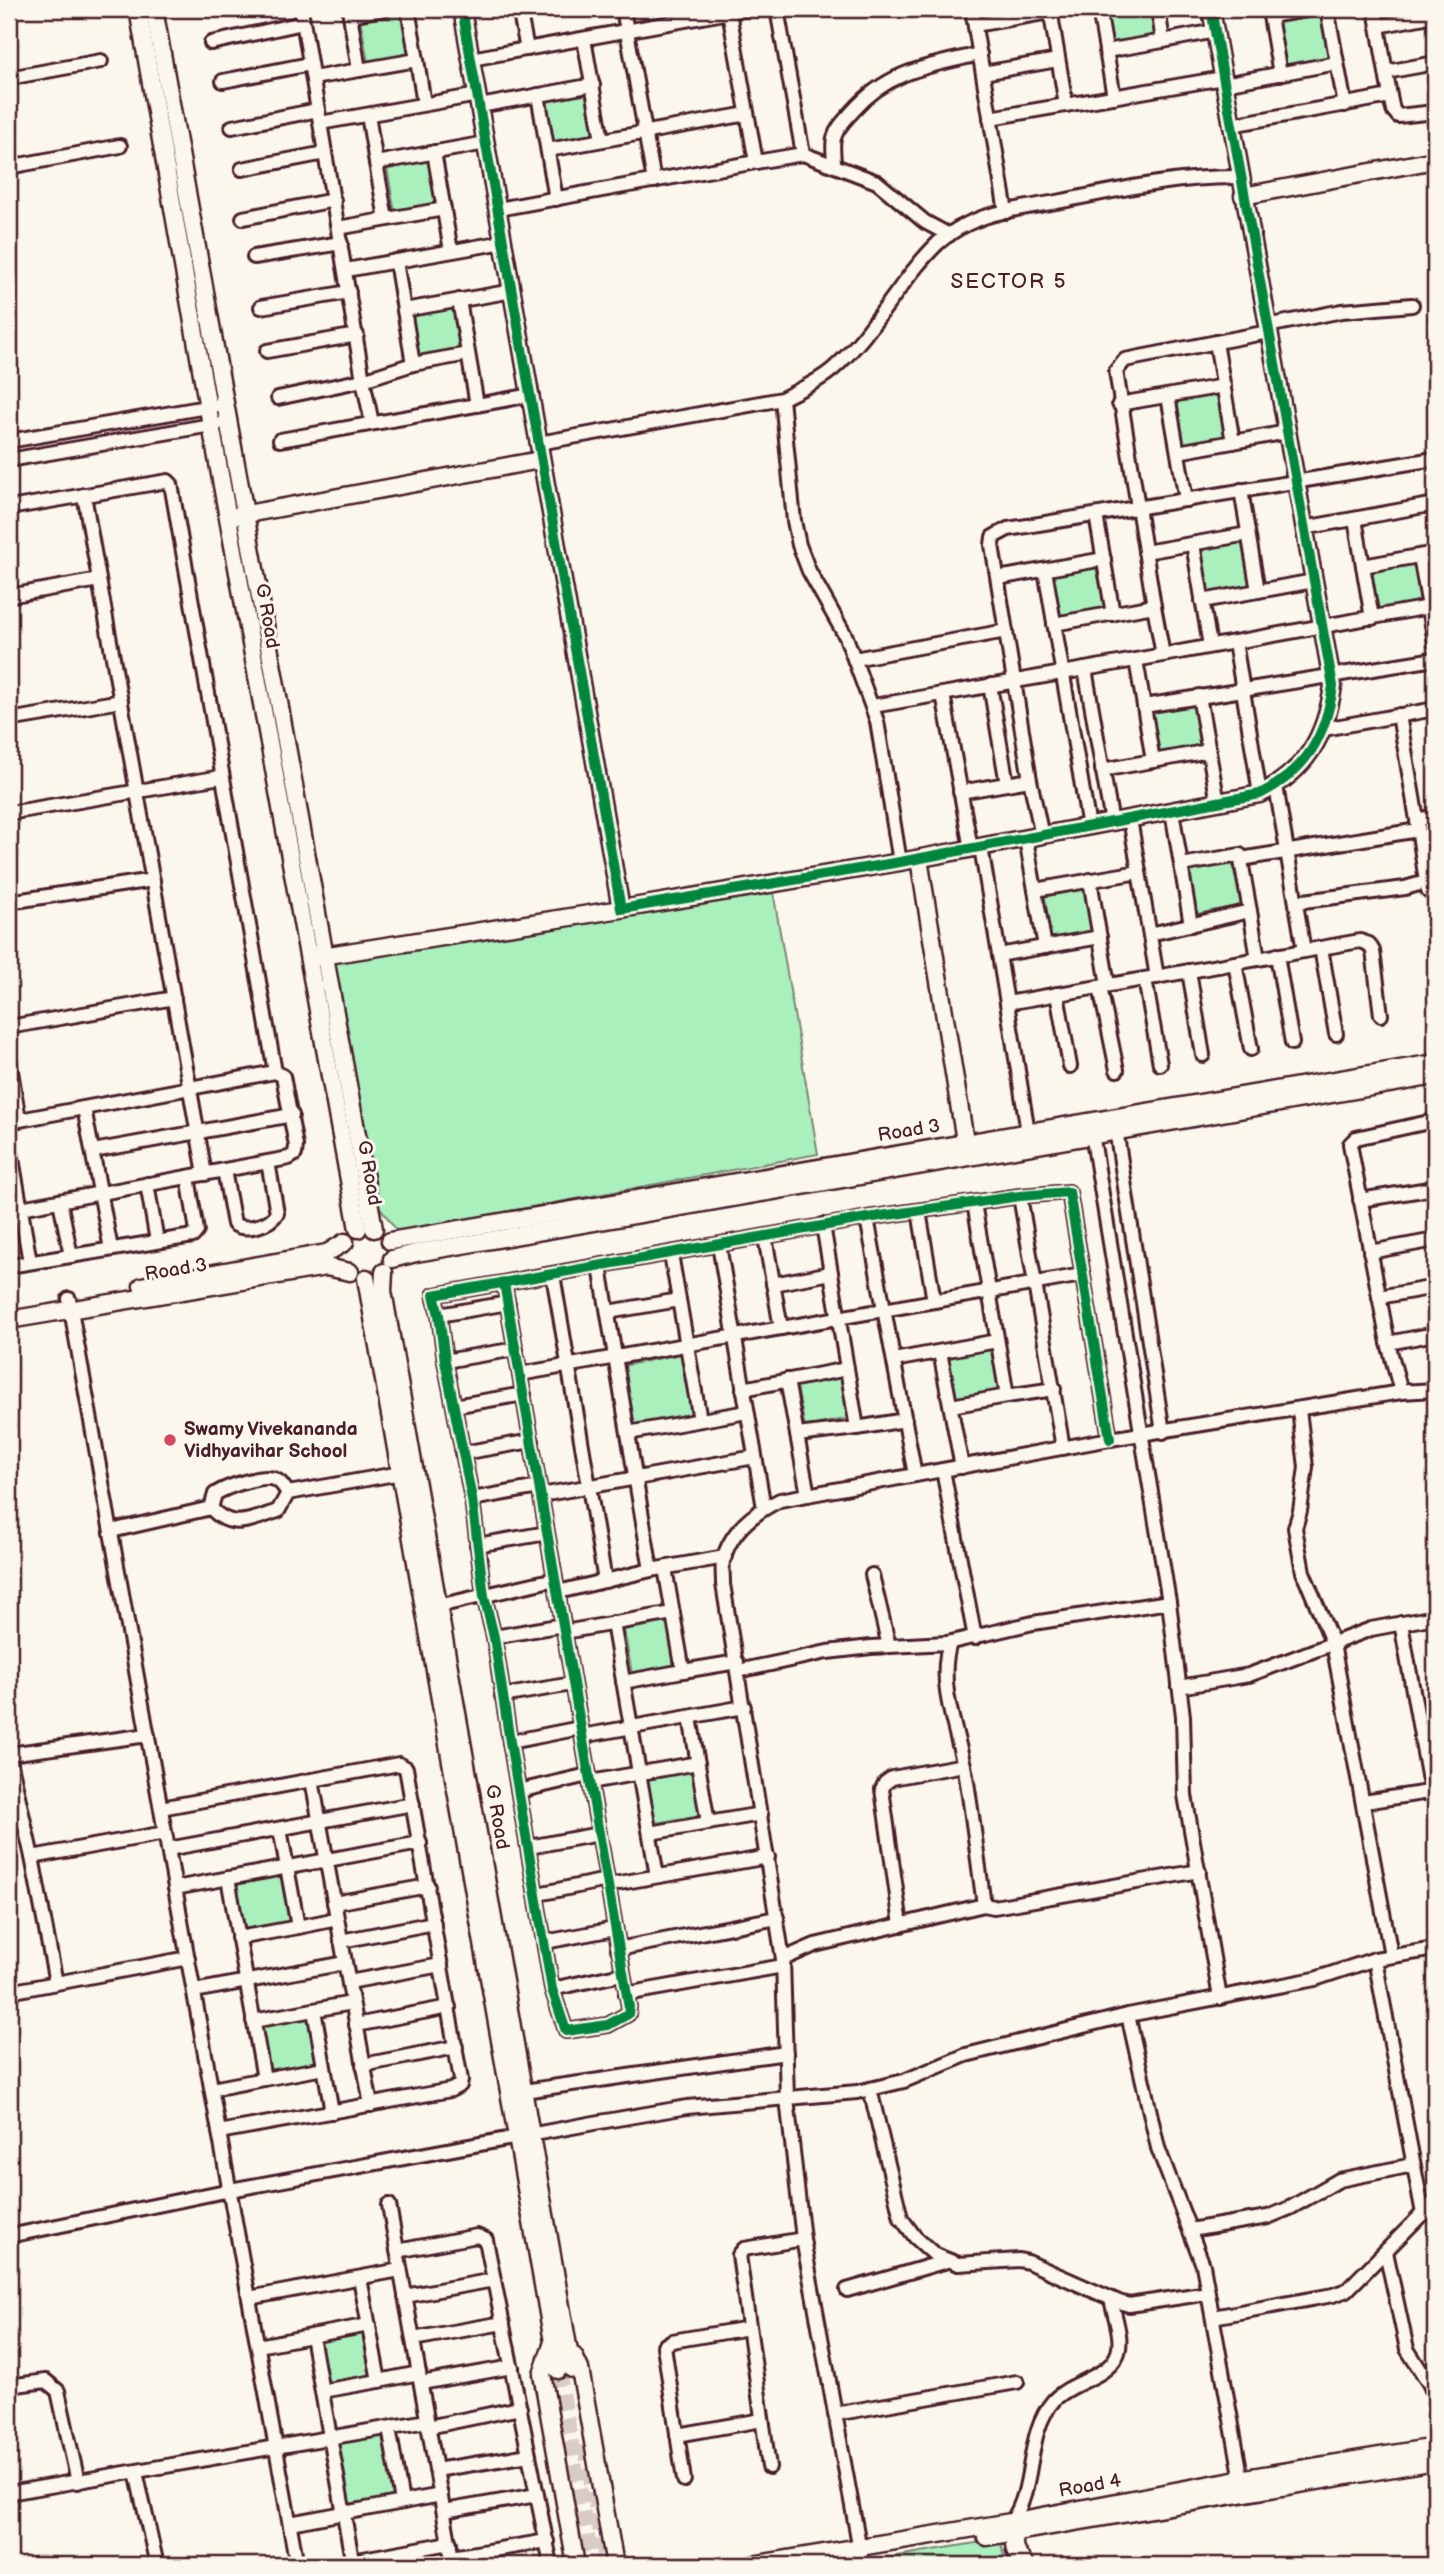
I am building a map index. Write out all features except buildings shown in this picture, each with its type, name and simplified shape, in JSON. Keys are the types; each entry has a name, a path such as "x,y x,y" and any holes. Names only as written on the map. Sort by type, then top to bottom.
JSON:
{"street":[{"name":"G Road","path":"138,9 211,425 236,516 366,1229"},
{"name":"G Road","path":"154,9 228,421 236,516"},
{"path":"301,9 372,424"},
{"path":"359,70 349,12 385,9"},
{"path":"408,9 424,104"},
{"path":"462,9 621,909"},
{"path":"519,9 527,49"},
{"path":"623,9 654,181"},
{"path":"471,59 627,31 673,15 746,9"},
{"path":"777,9 803,154"},
{"path":"972,9 1006,212"},
{"path":"1099,9 1114,97"},
{"path":"1158,9 1163,41"},
{"path":"316,956 919,859 1218,803 1260,794 1276,786 1315,748 1329,715 1333,686 1211,9"},
{"path":"1280,74 1269,13 1311,9"},
{"path":"1328,9 1345,105"},
{"path":"1374,9 1393,110 1398,116 1435,112"},
{"path":"975,26 1050,11 1066,105"},
{"path":"729,12 756,162"},
{"path":"1378,26 1435,15"},
{"path":"211,43 303,23"},
{"path":"1106,51 1215,31"},
{"path":"584,39 602,140"},
{"path":"834,165 833,144 838,129 872,91 887,80 906,72 980,54"},
{"path":"313,78 417,60"},
{"path":"983,73 1058,60"},
{"path":"9,79 101,61"},
{"path":"990,118 1337,63"},
{"path":"1386,72 1435,63"},
{"path":"223,81 310,64"},
{"path":"232,127 368,114 424,104 538,95 593,85"},
{"path":"538,95 556,199"},
{"path":"1231,125 1390,96"},
{"path":"368,114 386,219"},
{"path":"548,150 747,114"},
{"path":"376,163 486,143"},
{"path":"9,167 120,146"},
{"path":"434,152 451,251"},
{"path":"242,169 326,153"},
{"path":"498,209 803,154 877,182 925,222 949,234"},
{"path":"1243,196 1435,160"},
{"path":"539,443 782,399 812,385 833,369 853,348 919,264 949,234 984,217 1182,179 1240,177"},
{"path":"243,218 334,200"},
{"path":"338,228 444,209"},
{"path":"345,270 504,242"},
{"path":"254,257 341,243"},
{"path":"396,261 413,364"},
{"path":"404,310 513,291"},
{"path":"261,307 349,292"},
{"path":"459,300 477,405"},
{"path":"1163,655 1115,378 1119,364 1125,360 1216,342 1342,311 1412,305"},
{"path":"267,351 357,335"},
{"path":"1216,342 1233,442"},
{"path":"278,398 363,380 413,364 468,354"},
{"path":"1119,404 1224,386"},
{"path":"280,440 532,395"},
{"path":"1168,396 1186,500"},
{"path":"782,399 794,521 799,545 808,571 846,637 873,706 881,738 901,862"},
{"path":"9,441 225,404"},
{"path":"9,460 228,421"},
{"path":"1178,452 1286,432"},
{"path":"236,516 540,460"},
{"path":"1045,947 1035,890 1030,780 992,545 993,537 999,532 1096,514 1428,460"},
{"path":"9,508 168,481 171,484 275,1072"},
{"path":"1241,490 1258,591"},
{"path":"84,495 205,1174"},
{"path":"1304,528 1435,504"},
{"path":"1096,514 1113,614"},
{"path":"1355,519 1372,618"},
{"path":"1145,552 1248,534"},
{"path":"1192,544 1210,646"},
{"path":"1363,566 1435,553"},
{"path":"1420,556 1435,643"},
{"path":"998,578 1104,559"},
{"path":"1045,570 1089,827"},
{"path":"9,596 99,580"},
{"path":"1202,601 1314,581"},
{"path":"1054,624 1154,606"},
{"path":"873,706 1429,607"},
{"path":"854,659 1006,632"},
{"path":"1235,642 1260,794"},
{"path":"1144,706 1435,659"},
{"path":"1136,660 1153,761"},
{"path":"1085,668 1112,823"},
{"path":"990,685 1007,784"},
{"path":"943,694 960,792 976,848 999,955 1028,1132"},
{"path":"1199,696 1218,803"},
{"path":"9,720 121,701"},
{"path":"1324,729 1435,709"},
{"path":"1399,715 1426,882 1428,891 1435,895"},
{"path":"1102,770 1209,751"},
{"path":"9,813 222,776"},
{"path":"960,792 1030,780"},
{"path":"1276,786 1304,951"},
{"path":"1172,811 1191,925"},
{"path":"1241,859 1418,825 1435,816"},
{"path":"1130,819 1150,934 1151,978 1160,1064"},
{"path":"1181,865 1240,855 1258,959"},
{"path":"919,859 967,1149"},
{"path":"1035,890 1139,872"},
{"path":"9,902 153,880"},
{"path":"1090,880 1100,937 1116,1070"},
{"path":"1296,902 1405,888 1426,882"},
{"path":"1150,934 1250,911"},
{"path":"999,955 1100,937"},
{"path":"1007,1003 1360,941 1369,944 1373,951 1381,1015"},
{"path":"1321,948 1336,1034"},
{"path":"1277,955 1292,1043"},
{"path":"1235,963 1251,1049"},
{"path":"1189,971 1203,1055"},
{"path":"1057,994 1070,1066"},
{"path":"9,1027 174,998"},
{"path":"9,1059 14,1121 275,1072 283,1076 292,1115 296,1152 289,1158 21,1208"},
{"name":"Road 3","path":"1115,1125 1435,1063"},
{"name":"Road 3","path":"390,1241 1091,1128 1435,1076"},
{"path":"84,1108 111,1249"},
{"path":"93,1151 292,1115"},
{"path":"1401,1392 1388,1343 1350,1149 1352,1140 1356,1138 1429,1122 1435,1123"},
{"path":"1115,1125 1163,1432"},
{"path":"1091,1128 1169,1602 1182,1716 1185,1795 1220,1998"},
{"name":"Road 3","path":"388,1266 429,1250 967,1149 1028,1132 1091,1128"},
{"path":"9,1141 30,1262"},
{"path":"223,1170 234,1224 241,1228 269,1222 277,1213 268,1162"},
{"path":"9,1266 193,1236 196,1234 187,1177"},
{"path":"147,1184 158,1241"},
{"path":"1360,1200 1435,1188"},
{"path":"505,1283 629,2007 624,2018 608,2025 566,2031 552,1989 494,1637 484,1595 472,1499 434,1295 823,1225 1020,1196 1069,1192 1110,1439"},
{"path":"1020,1196 1063,1448"},
{"path":"60,1200 71,1256"},
{"path":"974,1203 1007,1396"},
{"path":"919,1211 934,1301"},
{"path":"867,1218 915,1475"},
{"path":"823,1225 857,1428"},
{"path":"366,1229 386,1236 390,1241 388,1266 366,1278 350,1272 342,1258 345,1242 366,1229"},
{"path":"765,1237 780,1328"},
{"path":"1370,1252 1435,1240"},
{"name":"Road 3","path":"9,1320 70,1303 327,1253 345,1242"},
{"path":"719,1244 764,1508"},
{"path":"671,1254 700,1420"},
{"name":"G Road","path":"388,1266 383,1291 524,2091 524,2137"},
{"name":"Road 3","path":"9,1309 326,1267 350,1272"},
{"path":"600,1267 652,1570"},
{"path":"773,1283 831,1273"},
{"path":"553,1275 605,1581"},
{"path":"520,1374 1082,1275"},
{"name":"G Road","path":"366,1278 565,2370"},
{"path":"1379,1297 1435,1287"},
{"path":"608,1312 679,1300"},
{"path":"70,1303 297,2565"},
{"path":"439,1315 508,1303"},
{"path":"1388,1343 1435,1334"},
{"path":"894,1360 997,1341"},
{"path":"445,1361 516,1349"},
{"path":"940,1352 962,1467"},
{"path":"743,1389 847,1370"},
{"path":"787,1380 808,1495"},
{"path":"860,2550 803,2239 788,2099 783,1962 723,1584 725,1557 732,1539 764,1508 780,1500 1110,1439 1299,1410 1435,1384"},
{"path":"951,1406 1054,1389"},
{"path":"1401,1392 1435,1390"},
{"path":"454,1406 524,1394"},
{"path":"1299,1410 1306,1467 1295,1528 1303,1572 1333,1644 1391,1955"},
{"path":"628,1433 747,1412"},
{"path":"797,1435 905,1420"},
{"path":"462,1453 532,1441"},
{"path":"472,1499 589,1487 755,1457"},
{"path":"943,1470 975,1638"},
{"path":"288,1493 401,1473"},
{"path":"211,1508 215,1494 224,1488 261,1479 272,1478 280,1481 288,1493"},
{"path":"211,1508 218,1516 237,1523 278,1511 288,1493"},
{"path":"111,1531 211,1508"},
{"path":"477,1545 547,1532"},
{"path":"438,1606 484,1595 605,1581 725,1557"},
{"path":"665,1567 683,1671"},
{"path":"872,1575 889,1646"},
{"path":"623,1682 683,1671 737,1667 827,1652 950,1643 1033,1623 1169,1602"},
{"path":"494,1637 673,1613"},
{"path":"1179,1687 1249,1675 1371,1629 1435,1617"},
{"path":"613,1623 657,1876"},
{"path":"1364,1802 1433,1791 1401,1623"},
{"path":"950,1643 945,1657 949,1700 964,1765 984,1905"},
{"path":"502,1696 572,1684"},
{"path":"510,1742 631,1727 744,1707"},
{"path":"690,1717 708,1823"},
{"path":"56,1983 9,1755 148,1735"},
{"path":"519,1791 698,1763"},
{"path":"161,1808 403,1765 408,1773 414,1804 456,2046 461,2080 457,2087 219,2132"},
{"path":"901,1925 882,1789 884,1783 892,1778 964,1765"},
{"path":"312,1780 371,2105"},
{"path":"168,1849 414,1804"},
{"path":"650,1833 761,1814"},
{"path":"280,1829 298,1927"},
{"path":"32,1857 165,1833"},
{"path":"529,1847 599,1834"},
{"path":"175,1888 420,1843"},
{"path":"538,1894 768,1857"},
{"path":"626,1994 783,1962 814,1945 984,1905 994,1907 1199,1871"},
{"path":"228,1878 264,2079"},
{"path":"334,1903 428,1886"},
{"path":"618,1949 777,1918"},
{"path":"238,1938 337,1919"},
{"path":"341,1941 434,1923"},
{"path":"545,1942 614,1929"},
{"path":"9,2236 230,2190 687,2107 870,2089 904,2081 966,2055 1129,2015 1315,1979 1391,1955 1435,1949"},
{"path":"9,1992 188,1958"},
{"path":"1375,1959 1423,2214"},
{"path":"194,1991 345,1963"},
{"path":"349,1982 441,1965"},
{"path":"552,1989 622,1974"},
{"path":"253,2021 352,2003"},
{"path":"356,2025 449,2007"},
{"path":"314,2010 332,2112"},
{"path":"1129,2015 1158,2148 1203,2265 1243,2486"},
{"path":"363,2065 456,2046"},
{"path":"524,2091 786,2053"},
{"path":"212,2089 324,2068"},
{"path":"870,2089 901,2218 915,2237 935,2255 958,2264 1019,2260 1028,2262 1129,2305 1208,2293"},
{"path":"1190,2230 1268,2217 1290,2208 1339,2180 1413,2165"},
{"path":"1213,2317 1348,2290 1435,2200"},
{"path":"389,2205 453,2561 547,2541"},
{"path":"397,2251 477,2236 485,2240 551,2565"},
{"path":"769,2467 739,2260 744,2249 803,2239"},
{"path":"1386,2252 1407,2349 1430,2385 1435,2398"},
{"path":"847,2290 947,2261"},
{"path":"249,2298 400,2270"},
{"path":"360,2278 379,2381"},
{"path":"405,2296 494,2280"},
{"path":"1025,2565 1013,2558 1012,2527 1019,2511 1038,2430 1053,2401 1066,2390 1108,2367 1116,2358 1119,2342 1111,2299"},
{"path":"413,2339 503,2323"},
{"path":"258,2346 369,2325"},
{"path":"684,2480 664,2346 672,2341 749,2328"},
{"path":"312,2336 353,2563 450,2543"},
{"path":"576,2565 542,2374 560,2344 580,2369 615,2565"},
{"path":"322,2391 379,2381 512,2367"},
{"path":"9,2386 46,2381 58,2391 78,2482"},
{"path":"835,2414 1017,2382"},
{"path":"9,2493 520,2408"},
{"path":"677,2435 762,2420"},
{"path":"388,2428 402,2502"},
{"name":"Road 4","path":"752,2565 1012,2527 1243,2486 1435,2447"},
{"path":"436,2470 529,2455"},
{"name":"Road 4","path":"1243,2486 1435,2460"},
{"path":"136,2472 157,2565"},
{"path":"290,2523 441,2495"},
{"path":"444,2511 537,2495"},
{"name":"Road 4","path":"805,2565 860,2550"},
{"path":"409,2551 412,2565"}],"green space":[{"path":"1106,9 1152,9 1157,35 1113,44"},
{"path":"404,10 412,54 368,63 360,18"},
{"path":"1322,14 1330,58 1286,66 1278,22"},
{"path":"588,90 596,134 553,143 544,99"},
{"path":"431,160 439,204 395,213 387,168"},
{"path":"455,304 463,348 419,357 411,313"},
{"path":"1218,392 1227,437 1183,445 1174,401"},
{"path":"1243,541 1251,585 1207,593 1199,549"},
{"path":"1415,561 1423,605 1379,614 1371,570"},
{"path":"1096,566 1105,610 1061,618 1052,574"},
{"path":"1193,702 1201,746 1157,755 1149,710"},
{"path":"1232,861 1241,905 1197,914 1188,870"},
{"path":"1086,888 1094,932 1050,941 1042,897"},
{"path":"773,891 818,1154 398,1232 379,1206 334,958"},
{"path":"992,1348 1001,1392 957,1400 948,1356"},
{"path":"681,1354 693,1414 634,1426 622,1366"},
{"path":"840,1374 849,1418 805,1427 796,1383"},
{"path":"668,1622 676,1666 632,1674 624,1630"},
{"path":"691,1770 700,1815 656,1823 647,1779"},
{"path":"282,1872 291,1924 241,1934 232,1881"},
{"path":"308,2014 317,2066 267,2076 258,2023"},
{"path":"366,2331 373,2378 325,2386 318,2338"},
{"path":"385,2435 396,2496 346,2505 335,2444"},
{"path":"1000,2539 1006,2565 843,2565"}],"tunnel":[{"path":"558,2370 592,2565"},
{"path":"585,2444 607,2565"}],"cycle path":[{"path":"462,9 621,909 900,862 1260,794 1290,774 1311,750 1325,721 1333,686 1211,9"},
{"path":"504,1283 629,2007 628,2014 608,2025 566,2031 552,1989 494,1637 484,1596 472,1499 434,1295 867,1218 1020,1196 1069,1192 1110,1439"}],"place":[{"name":"Swamy Vivekananda Vidhyavihar School","path":"170,1440"}],"district":[{"name":"SECTOR 5","path":"1009,281"}]}
